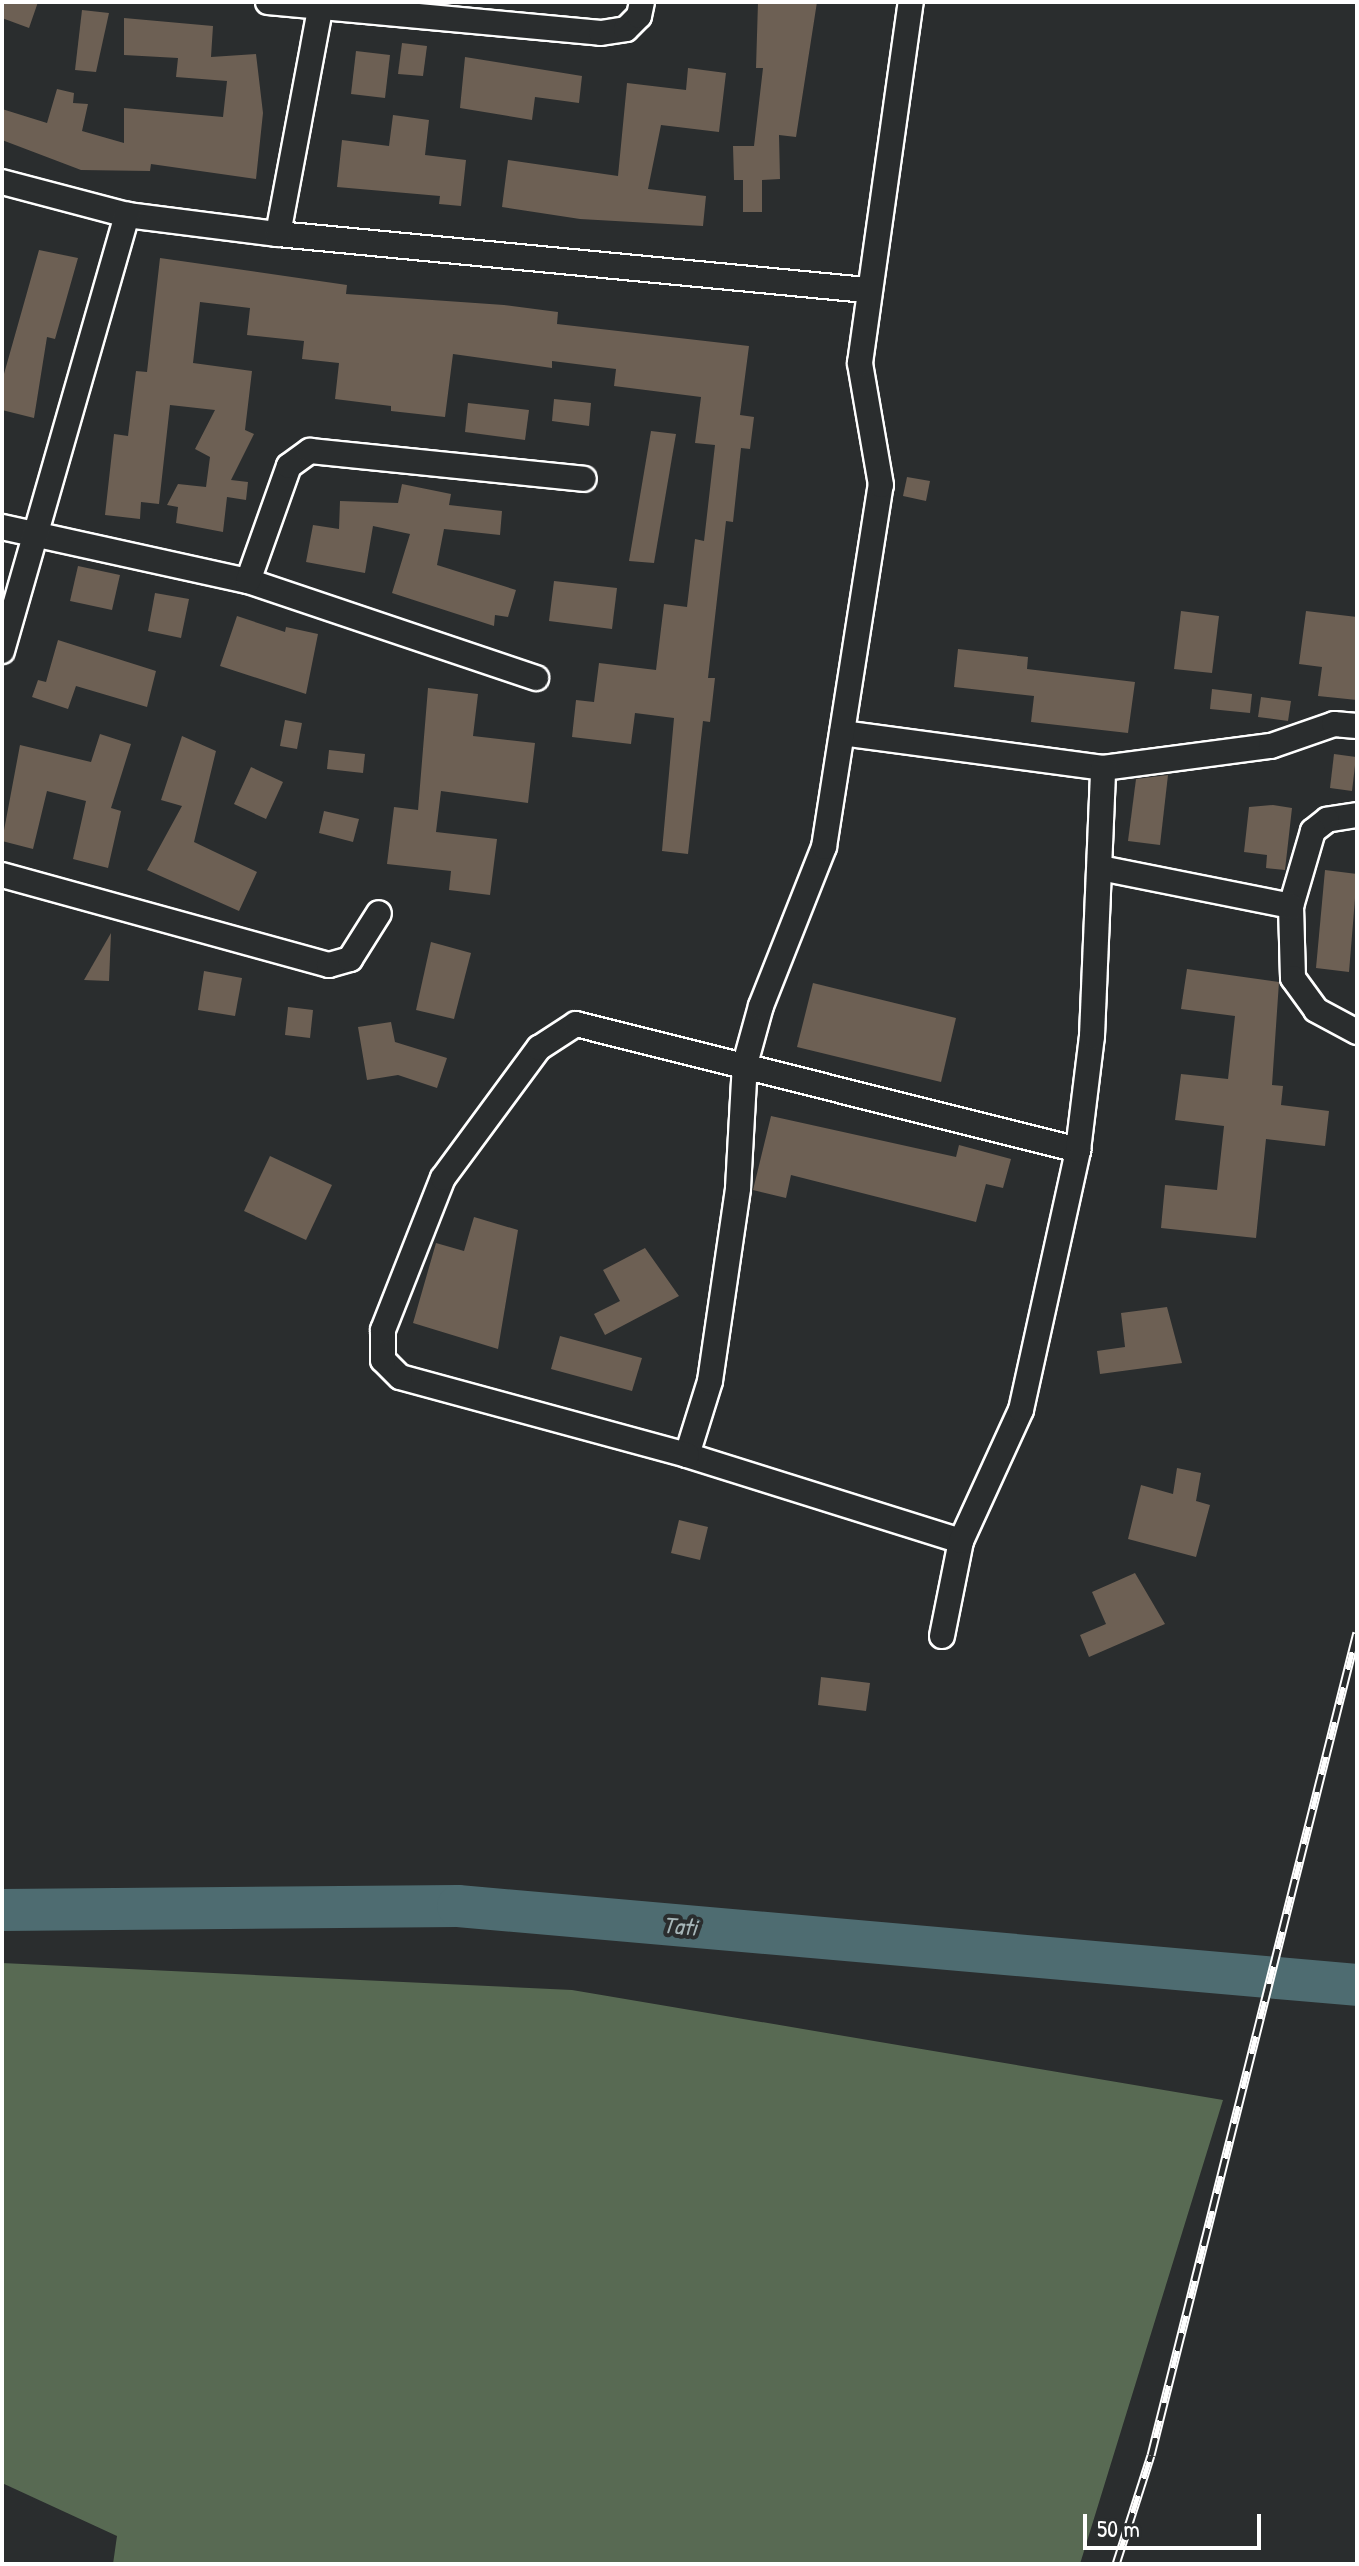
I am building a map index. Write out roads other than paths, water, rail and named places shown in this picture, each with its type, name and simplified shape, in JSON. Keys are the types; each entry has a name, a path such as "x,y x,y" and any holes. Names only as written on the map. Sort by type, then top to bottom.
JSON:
{"street":[{"path":"268,2 601,33 626,29 639,16 642,2"},
{"path":"687,1455 710,1381 738,1188 745,1064 761,1006 824,847 881,485 860,363 866,290 911,2"},
{"path":"278,234 320,9"},
{"path":"2,182 127,215 278,234 866,290"},
{"path":"2,651 127,215"},
{"path":"248,581 289,466 310,451 584,479"},
{"path":"2,527 36,538 248,581 536,678"},
{"path":"842,733 1103,768 1271,746 1334,724 1357,726"},
{"path":"942,1636 961,1541 1021,1410 1078,1150 1092,1036 1103,768"},
{"path":"1357,815 1327,820 1313,831 1291,906 1293,978 1316,1010 1357,1032"},
{"path":"1101,868 1291,906"},
{"path":"2,875 329,965 350,959 379,913"},
{"path":"961,1541 687,1455 400,1377 383,1360 383,1330 443,1178 488,1110 560,1029 593,1025 1078,1150"}],"waterway":[{"name":"Tati","path":"2,1910 458,1906 1357,1985"}],"railway":[{"path":"1116,2564 1151,2455 1357,1632"}]}
